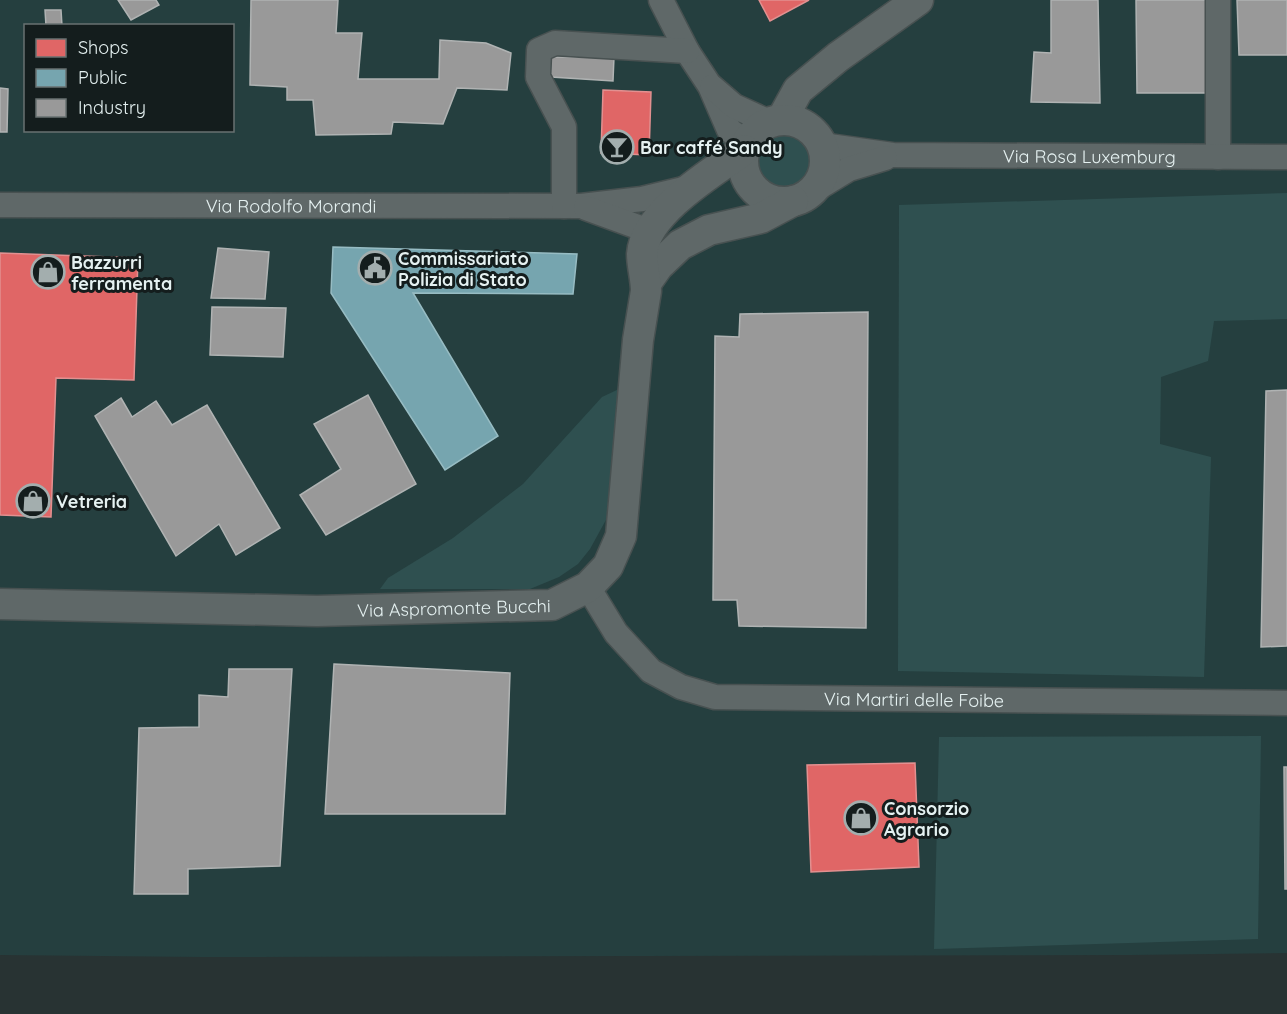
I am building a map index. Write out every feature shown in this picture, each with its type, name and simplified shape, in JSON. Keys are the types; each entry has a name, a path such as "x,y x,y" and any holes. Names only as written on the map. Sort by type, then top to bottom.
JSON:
{"street":[{"path":"661,0 687,51 710,86 729,130 745,146"},
{"path":"776,121 798,90 838,57 918,0"},
{"path":"1218,0 1218,157"},
{"path":"572,206 564,127 538,77 539,50 555,43 687,51"},
{"path":"646,242 761,218 800,198 818,185 824,172 825,159 819,140 815,111 819,93 838,57"},
{"path":"710,86 734,106 776,121"},
{"path":"646,242 666,208 745,146 752,134 760,127 776,121 794,120 806,126 819,140"},
{"name":"Via Rosa Luxemburg","path":"819,140 893,155 1287,157"},
{"path":"745,146 743,164 746,178 754,189 765,198 779,202 800,198"},
{"name":"Via Rosa Luxemburg","path":"800,198 849,169 893,155"},
{"name":"Via Rodolfo Morandi","path":"0,205 572,206 642,200 694,186"},
{"name":"Via Rodolfo Morandi","path":"572,206 616,219 646,242"},
{"path":"646,283 658,266 680,245 709,230"},
{"name":"Via Aspromonte Bucchi","path":"0,604 317,611 505,607 552,605 588,587 608,566 621,536 638,340 646,283 646,242"},
{"name":"Via Martiri delle Foibe","path":"588,587 616,633 651,671 681,687 715,697 1287,703"}],"shaded area":[{"path":"0,0 1287,0 1287,953 200,957 0,955"},
{"path":"783,131 794,133 803,139 809,148 811,159 809,170 803,179 794,185 783,187 772,185 763,179 757,170 755,159 757,148 763,139 772,133"},
{"path":"1287,193 1287,319 1214,321 1208,361 1161,377 1160,444 1211,457 1204,677 898,671 899,205"},
{"path":"619,389 607,518 590,549 578,564 559,577 530,589 380,589 388,578 453,538 523,484 602,397"},
{"path":"1261,736 1258,939 934,949 939,737"}],"building: Shops":[{"path":"759,0 809,0 770,21"},
{"path":"603,90 651,92 649,155 601,153"},
{"path":"0,253 138,258 134,380 56,378 51,517 0,515"},
{"path":"915,763 919,867 811,872 807,765"}],"building: Public":[{"path":"333,247 577,254 573,294 413,293 498,436 445,470 331,293"}],"building: Industry":[{"path":"118,0 156,0 159,5 131,20"},
{"path":"251,0 338,0 336,33 362,33 358,79 439,79 440,40 486,43 511,53 507,90 457,88 443,124 393,122 391,134 316,135 313,100 287,100 287,87 250,85"},
{"path":"1051,0 1098,0 1100,103 1031,102 1034,52 1051,53"},
{"path":"1136,0 1211,0 1213,93 1137,93"},
{"path":"1237,0 1287,0 1287,55 1239,55"},
{"path":"45,10 61,10 62,24 46,24"},
{"path":"551,57 614,57 613,81 551,77"},
{"path":"0,88 8,89 7,132 0,132"},
{"path":"218,248 269,252 265,299 211,298"},
{"path":"212,307 286,308 283,357 210,355"},
{"path":"868,312 866,628 739,626 737,600 713,600 715,336 739,337 740,314"},
{"path":"1287,390 1287,646 1261,647 1266,391"},
{"path":"368,395 416,484 326,535 300,495 341,469 314,424"},
{"path":"121,398 132,417 156,401 172,425 207,405 280,528 236,555 219,524 176,556 95,416"},
{"path":"334,664 510,673 505,814 325,814"},
{"path":"229,669 292,669 280,866 188,869 188,894 134,894 139,728 199,727 199,695 228,697"},
{"path":"1284,767 1287,767 1287,889 1285,889"}],"place":[{"name":"Bar caffé Sandy","path":"617,147"},
{"name":"Commissariato Polizia di Stato","path":"375,268"},
{"name":"Bazzurri ferramenta","path":"48,272"},
{"name":"Vetreria","path":"33,501"},
{"name":"Consorzio Agrario","path":"861,818"}]}
